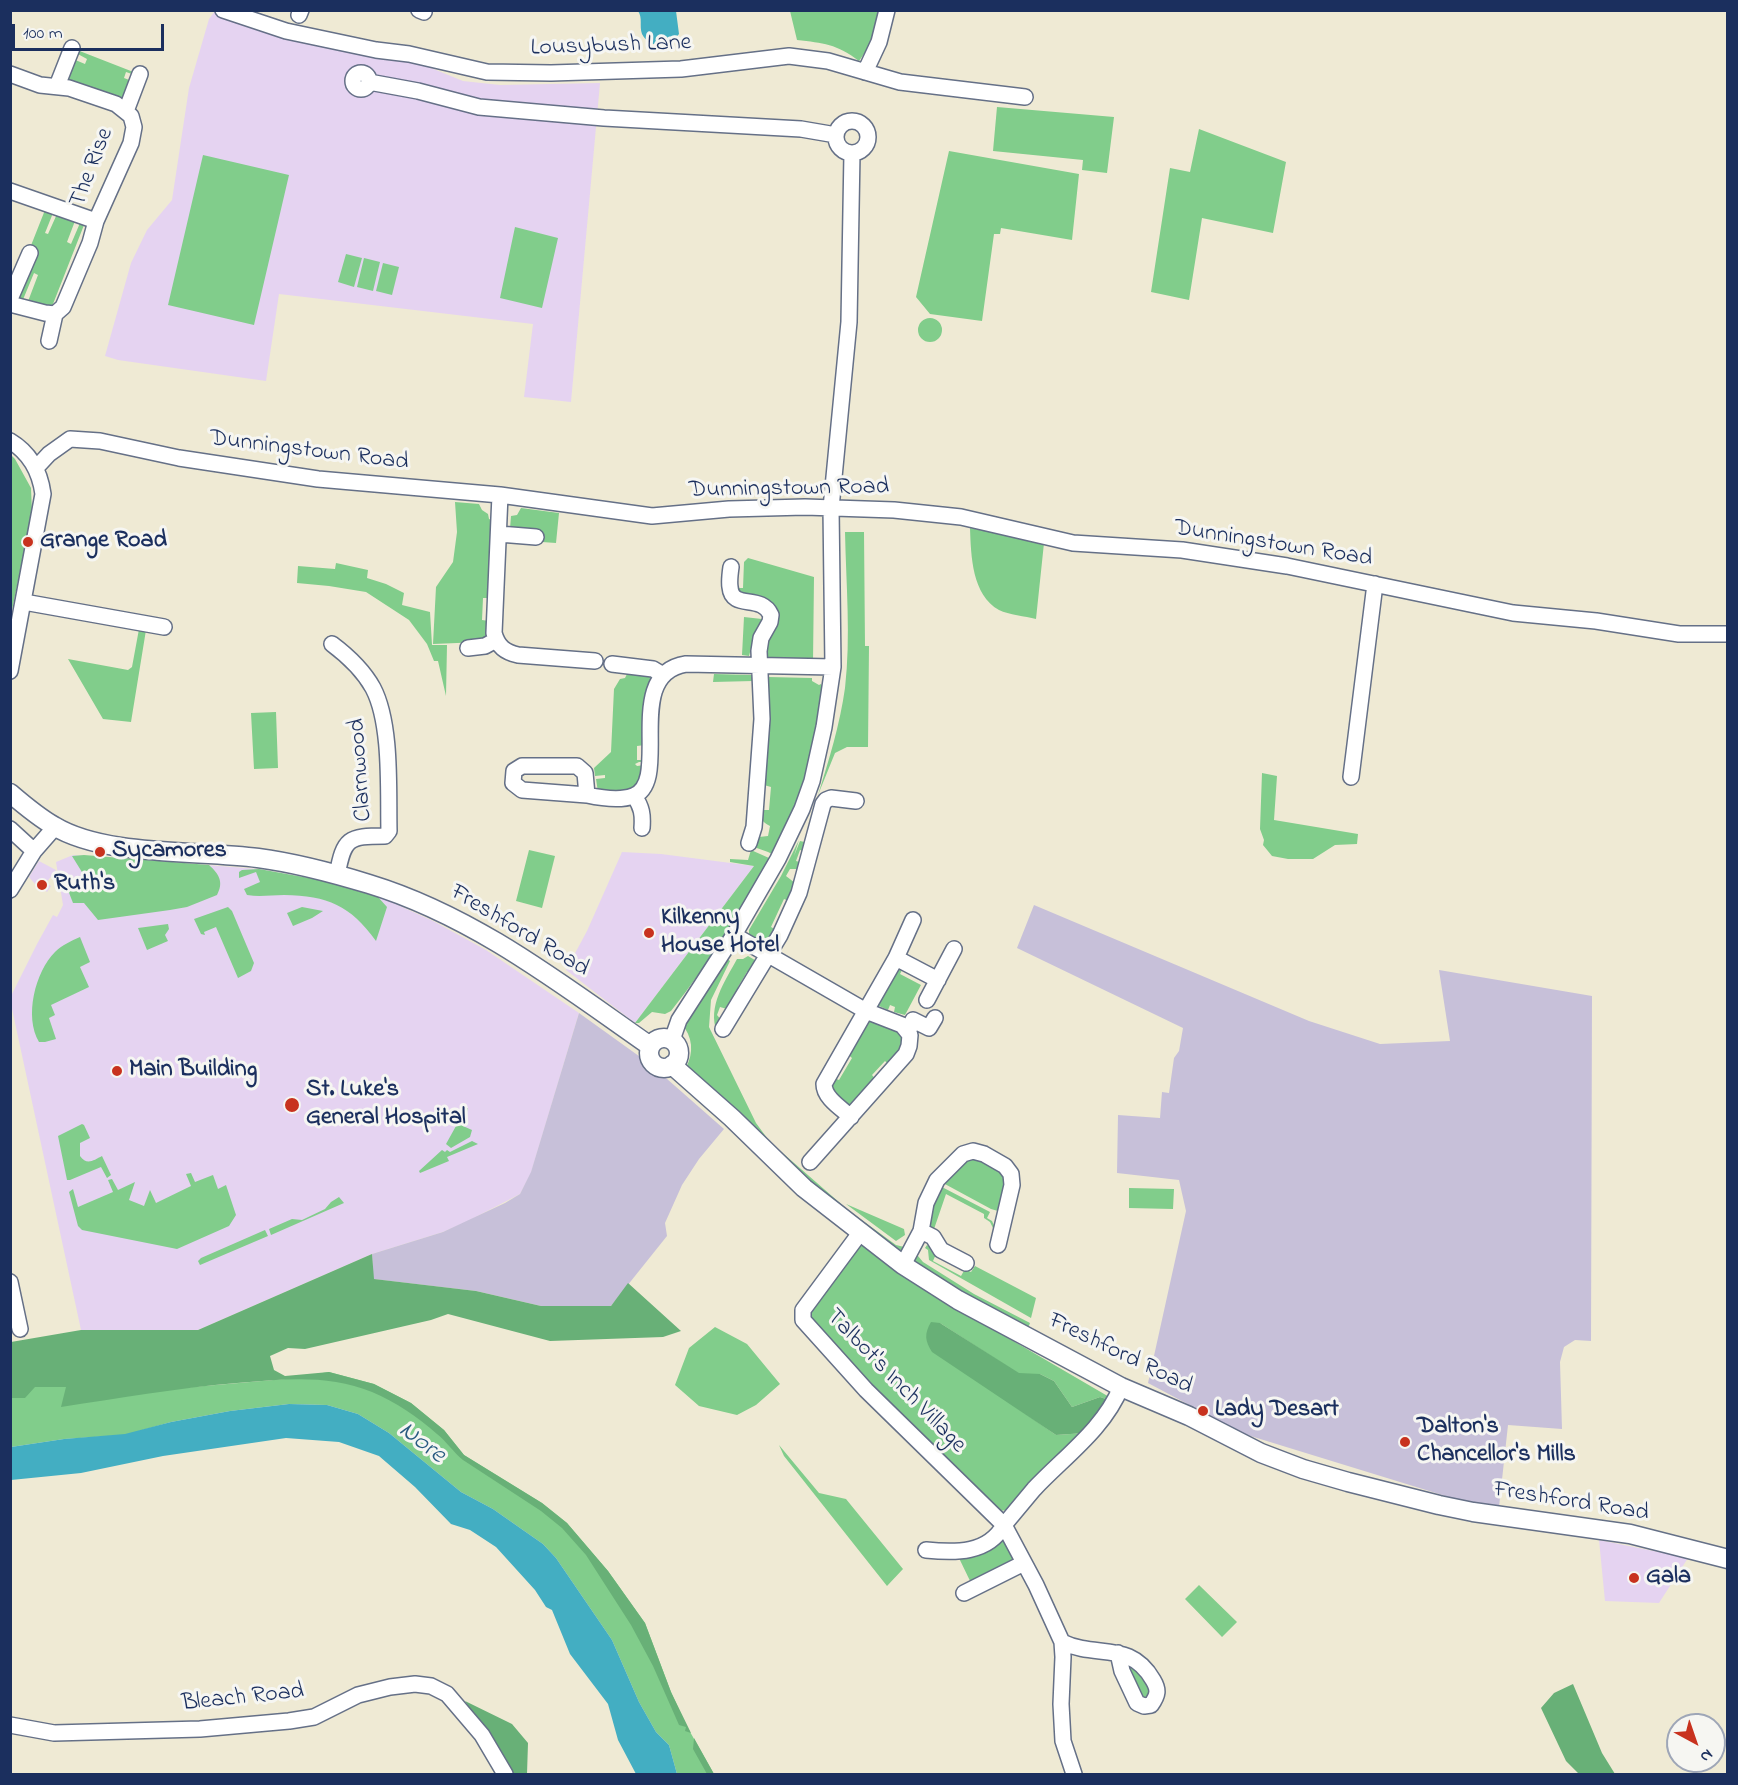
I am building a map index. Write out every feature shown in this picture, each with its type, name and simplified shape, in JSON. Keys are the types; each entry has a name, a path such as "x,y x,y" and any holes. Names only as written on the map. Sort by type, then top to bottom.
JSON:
{"main road":[{"name":"Freshford Road","path":"10,793 55,827 83,838 104,843 177,852 257,858 301,865 370,884 428,905 483,933 564,985 650,1046 649,1057 653,1063 662,1067 672,1065 732,1118 804,1188 903,1265 958,1300 1121,1387 1189,1416 1261,1453 1303,1469 1348,1482 1473,1512 1630,1534 1728,1559"},
{"path":"650,1046 661,1038 672,1040 678,1052 677,1059 672,1065"}],"street":[{"name":"Lousybush Lane","path":"223,10 286,31 376,50 410,54 487,72 551,73 681,69 789,56 828,61 900,82 1025,97"},
{"path":"865,72 879,42 887,10"},
{"path":"57,86 72,48"},
{"path":"10,74 40,85 69,88 116,104 126,111 140,74"},
{"path":"369,82 418,91 479,107 604,118 801,129 836,135"},
{"name":"The Rise","path":"49,341 55,314 63,307 90,243 96,222 131,143 134,127 131,116 126,111"},
{"path":"852,120 860,122 866,128 869,136 862,150 852,153 837,144 836,135 838,128 844,122 852,120"},
{"path":"672,1040 679,1020 734,935 778,859 802,809 812,781 824,727 833,667 831,508 849,322 852,153"},
{"path":"10,191 96,222"},
{"path":"30,253 10,301 45,313 55,314"},
{"name":"Dunningstown Road","path":"36,468 49,454 70,439 100,441 178,458 318,479 500,495 651,516 729,509 812,507 894,510 961,517 1073,543 1182,550 1287,566 1513,613 1596,621 1679,634 1728,634"},
{"path":"10,441 30,458 36,468 44,494 10,671"},
{"path":"500,495 494,633 496,640 507,652 518,655 595,660"},
{"path":"499,534 536,537"},
{"path":"731,567 730,589 733,596 743,602 757,602 764,605 771,615 761,638 762,719 759,828 749,843"},
{"path":"1352,777 1375,584"},
{"path":"24,602 164,627"},
{"path":"468,648 485,646 496,640"},
{"name":"Clarnwood","path":"332,644 350,658 373,688 381,710 386,734 389,831 385,836 354,837 349,841 340,858 337,875"},
{"path":"587,795 603,798 634,796 642,789 650,771 650,720 654,690 663,675 678,665 760,664 833,667"},
{"path":"617,667 653,669 663,675"},
{"path":"634,796 643,813 642,828"},
{"path":"723,1029 768,956 799,893 823,804 831,798 856,801"},
{"path":"10,890 34,851 55,827"},
{"path":"10,830 34,851"},
{"path":"851,1117 828,1096 824,1091 824,1084 896,958 913,920"},
{"path":"734,935 866,1011 902,1025 908,1032 910,1040 906,1054 810,1162"},
{"path":"927,1000 954,949"},
{"path":"896,958 938,980"},
{"path":"908,1032 913,1020 929,1028 935,1018"},
{"path":"903,1265 921,1231 926,1203 937,1180 963,1154 973,1151 984,1154 1005,1166 1011,1174 1012,1185 997,1217 998,1245"},
{"path":"921,1231 933,1237 941,1250 966,1263"},
{"name":"Talbot's Inch Village","path":"860,1233 803,1310 803,1320 866,1390 1004,1525 1062,1642 1061,1704 1064,1741 1074,1774"},
{"path":"10,1282 20,1329"},
{"path":"926,1550 956,1553 980,1547 993,1539 1034,1489 1080,1444 1114,1404 1121,1387"},
{"path":"964,1593 1024,1563"},
{"path":"1062,1642 1074,1648 1118,1653"},
{"name":"Bleach Road","path":"10,1725 54,1733 200,1729 289,1721 314,1717 358,1695 415,1684 431,1686 447,1694 482,1735 505,1774"}],"shaded area":[{"path":"215,11 409,59 463,81 500,85 600,83 571,402 524,397 533,324 279,294 266,381 118,360 105,356 131,263 147,230 172,200 189,88 209,19"},
{"path":"622,852 661,854 754,866 635,1023 566,970 587,931"},
{"name":"St. Luke's General Hospital","path":"73,855 259,869 320,880 378,896 433,921 486,950 579,1013 531,1173 520,1194 443,1232 372,1254 198,1330 81,1330 11,1004 11,996 37,944 53,915 57,917 63,905 56,862"},
{"path":"39,861 56,870 46,883 51,886 47,892 29,877"},
{"path":"1034,905 1309,1021 1380,1044 1450,1041 1439,970 1592,996 1591,1341 1575,1340 1564,1347 1560,1362 1562,1429 1508,1425 1499,1507 1465,1502 1244,1434 1148,1383 1186,1211 1179,1180 1117,1173 1118,1115 1160,1118 1162,1092 1169,1093 1174,1058 1179,1051 1183,1028 1017,948"},
{"path":"579,1013 650,1064 724,1129 699,1159 682,1185 665,1223 667,1236 611,1306 541,1306 476,1291 373,1279 372,1254 443,1232 520,1194 531,1172"},
{"path":"1599,1540 1688,1558 1659,1603 1605,1601"}],"green space":[{"path":"790,11 879,11 873,37 859,61 830,45 797,40"},
{"path":"77,50 136,73 135,75 126,72 124,78 132,81 123,104 66,80 73,59 85,64 87,59 76,53"},
{"path":"997,107 1114,117 1107,173 1082,170 1083,160 993,151"},
{"path":"1199,129 1286,162 1273,233 1202,218 1189,300 1151,292 1170,168 1190,172"},
{"path":"949,151 1079,174 1072,240 1001,228 1000,234 994,234 982,321 930,314 916,297"},
{"path":"203,155 289,175 254,325 168,305"},
{"path":"45,210 53,213 45,233 48,234 57,214 75,221 67,242 71,244 80,223 84,225 53,304 48,308 27,304 38,275 34,273 22,302 17,301 30,248"},
{"path":"515,227 558,238 542,308 500,298"},
{"path":"346,254 362,258 354,287 338,282"},
{"path":"364,258 380,262 373,291 357,287"},
{"path":"383,263 399,267 392,295 376,291"},
{"path":"930,318 938,322 942,330 938,338 930,342 922,338 918,330 922,322"},
{"path":"11,455 31,488 32,512 11,615"},
{"path":"455,502 479,504 488,514 489,519 494,521 491,598 483,598 482,620 489,621 489,634 481,642 433,644 436,587 453,562 457,532"},
{"path":"521,508 559,513 556,543 542,542 542,533 510,529 511,516 517,515"},
{"path":"970,528 1044,543 1036,619 999,610 983,595 972,562"},
{"path":"845,532 864,532 865,646 869,646 868,747 847,747 835,753 818,795 837,728 847,669"},
{"path":"748,558 814,577 813,662 768,659 765,644 775,617 744,598 735,588 743,588 744,562"},
{"path":"336,563 368,570 367,578 404,593 402,605 430,612 432,645 447,645 446,696 438,661 434,661 427,644 409,620 366,592 297,583 298,566 335,569"},
{"path":"744,617 762,619 756,630 749,656 742,655"},
{"path":"139,629 146,630 131,722 103,719 68,659 128,670 132,667"},
{"path":"629,670 652,677 653,680 645,745 637,746 637,760 645,760 645,762 635,764 645,765 644,776 632,793 598,792 596,779 605,778 605,775 595,776 594,768 611,752 614,689 620,679 625,678"},
{"path":"714,674 751,675 753,681 713,682"},
{"path":"768,677 812,678 812,681 822,686 812,746 803,782 793,810 772,854 754,847 759,837 768,836 770,826 762,820 761,813 761,810 769,810 771,787 764,785"},
{"path":"276,712 278,768 254,769 251,713"},
{"path":"1262,773 1277,776 1274,820 1358,834 1357,844 1335,845 1313,859 1288,859 1272,856 1263,845 1264,840 1260,829"},
{"path":"799,840 794,856 800,841 809,843 806,852 800,850 796,861 803,863 798,869 790,869 786,876 795,883 791,902 784,899 771,927 778,931 767,947 749,936 749,930"},
{"path":"529,850 555,856 542,908 516,901"},
{"path":"751,850 769,858 711,956 671,1011 665,1014 652,1012 639,1023 635,1023 754,866 730,862 730,859 748,860"},
{"path":"72,856 209,865 219,878 220,886 217,895 187,907 98,920 84,903 73,903 66,885 70,878 73,883 85,877"},
{"path":"259,869 320,880 378,897 387,907 376,941 347,911 326,901 300,896 247,895 244,889 260,882 256,872 239,878 239,872"},
{"path":"228,907 232,911 254,963 251,971 238,978 216,927 204,932 205,935 201,934 194,919"},
{"path":"302,907 323,911 293,926 287,913"},
{"path":"168,924 169,929 165,935 168,941 147,950 138,928"},
{"path":"80,937 90,962 80,967 89,987 51,1005 55,1015 49,1018 56,1039 39,1042 32,1020 37,983 55,952"},
{"path":"748,956 760,963 754,975 747,972 738,987 744,991 727,1009 720,1007 717,1015 723,1022 717,1032 714,1013 719,994 737,959"},
{"path":"726,958 730,961 711,1000 709,1027 756,1123 770,1142 848,1210 896,1245 904,1247 907,1245 904,1251 900,1252 840,1211 686,1068 691,1045 688,1034 681,1023"},
{"path":"903,968 900,974 921,985 905,1015 894,1012 895,1007 890,1005 888,1010 877,1005 897,969"},
{"path":"868,1019 900,1030 905,1041 890,1066 885,1061 872,1075 877,1081 849,1107 830,1091 832,1077 839,1080 852,1058 845,1052"},
{"path":"468,1108 463,1126 472,1130 470,1137 451,1148 446,1144"},
{"path":"82,1124 90,1138 80,1143 80,1156 88,1161 102,1156 111,1175 107,1178 101,1167 67,1180 58,1136"},
{"path":"472,1141 478,1144 447,1157 449,1161 420,1173 419,1171 442,1150 450,1152"},
{"path":"973,1156 1007,1175 998,1211 943,1183 962,1162"},
{"path":"191,1173 195,1182 213,1175 218,1189 226,1185 236,1215 229,1226 177,1249 82,1230 78,1226 69,1192 73,1189 78,1207 113,1192 108,1180 112,1179 118,1190 135,1182 129,1200 144,1206 150,1190 156,1203 191,1186 186,1174"},
{"path":"940,1186 990,1212 987,1218 992,1221 996,1230 984,1218 984,1214 946,1194 933,1232 929,1227 931,1204"},
{"path":"1129,1188 1174,1189 1173,1209 1129,1208"},
{"path":"339,1197 344,1203 271,1235 269,1229 292,1219 302,1220 325,1209"},
{"path":"846,1204 904,1229 905,1235 896,1241"},
{"path":"265,1230 268,1236 200,1265 198,1261 201,1258"},
{"path":"862,1241 907,1279 1111,1398 1109,1400 1100,1397 1072,1407 1054,1381 1040,1374 1019,1374 940,1323 1000,1396 1056,1435 1085,1433 1008,1510 999,1511 868,1381 863,1381 812,1325 809,1309"},
{"path":"927,1245 936,1254 933,1261 961,1276 965,1269 971,1272 975,1266 1036,1298 1031,1318 929,1260 928,1250 925,1248"},
{"path":"918,1251 918,1256 923,1262 974,1294 1030,1323 1027,1331 915,1264 914,1259"},
{"path":"372,1254 374,1279 476,1291 541,1306 611,1306 628,1283 681,1331 663,1337 550,1341 448,1314 305,1349 288,1348 270,1356 274,1370 285,1376 329,1372 374,1384 411,1403 444,1430 464,1455 542,1503 567,1523 608,1571 645,1623 671,1692 691,1733 685,1731 686,1727 679,1725 653,1666 631,1625 586,1555 562,1528 541,1511 463,1460 441,1437 398,1405 381,1396 339,1382 306,1379 193,1388 61,1407 66,1387 35,1387 25,1398 11,1398 11,1342 81,1330 198,1330"},
{"path":"931,1322 940,1323 1019,1373 1040,1374 1054,1381 1072,1407 1100,1397 1109,1400 1085,1433 1056,1435 932,1352 926,1337"},
{"path":"715,1327 747,1344 780,1384 756,1405 737,1415 699,1406 675,1385 689,1348"},
{"path":"11,1342 181,1388 285,1379 329,1372 374,1384 411,1403 444,1430 464,1455 542,1503 567,1523 608,1571 645,1623 685,1723 714,1774 677,1774 669,1745 656,1732 639,1702 612,1640 556,1558 543,1544 493,1509 461,1492 389,1433 358,1414 327,1405 289,1404 230,1411 171,1422 125,1435 64,1439 11,1447"},
{"path":"779,1445 819,1493 846,1499 903,1569 887,1586 784,1456"},
{"path":"1002,1535 1019,1561 972,1585 958,1556"},
{"path":"1199,1585 1237,1622 1222,1637 1185,1599"},
{"path":"1122,1659 1132,1661 1154,1695 1143,1702"},
{"path":"1573,1684 1602,1753 1615,1774 1579,1774 1566,1761 1541,1708 1554,1693"},
{"path":"465,1701 512,1724 528,1743 527,1774 511,1774"},
{"path":"694,1738 714,1774 707,1774 693,1749"}],"water":[{"path":"638,11 676,11 679,34 665,43 650,42 642,34"},
{"path":"289,1404 327,1405 358,1414 389,1433 461,1492 493,1509 543,1544 556,1558 612,1640 639,1702 656,1732 669,1745 677,1774 636,1774 618,1740 608,1704 570,1654 552,1610 546,1607 535,1590 496,1547 470,1530 451,1524 415,1487 379,1456 339,1442 286,1438 163,1456 81,1473 11,1480 11,1447 64,1439 125,1434 171,1422 230,1411"}],"place":[{"name":"Grange Road","path":"28,542"},
{"name":"Sycamores","path":"100,852"},
{"name":"Ruth's","path":"42,885"},
{"name":"Kilkenny House Hotel","path":"649,933"},
{"name":"Main Building","path":"117,1071"},
{"name":"St. Luke's General Hospital","path":"292,1105"},
{"name":"Lady Desart","path":"1203,1411"},
{"name":"Dalton's Chancellor's Mills","path":"1405,1442"},
{"name":"Gala","path":"1634,1578"}],"water label":[{"name":"Nore","path":"421,1444"}]}
